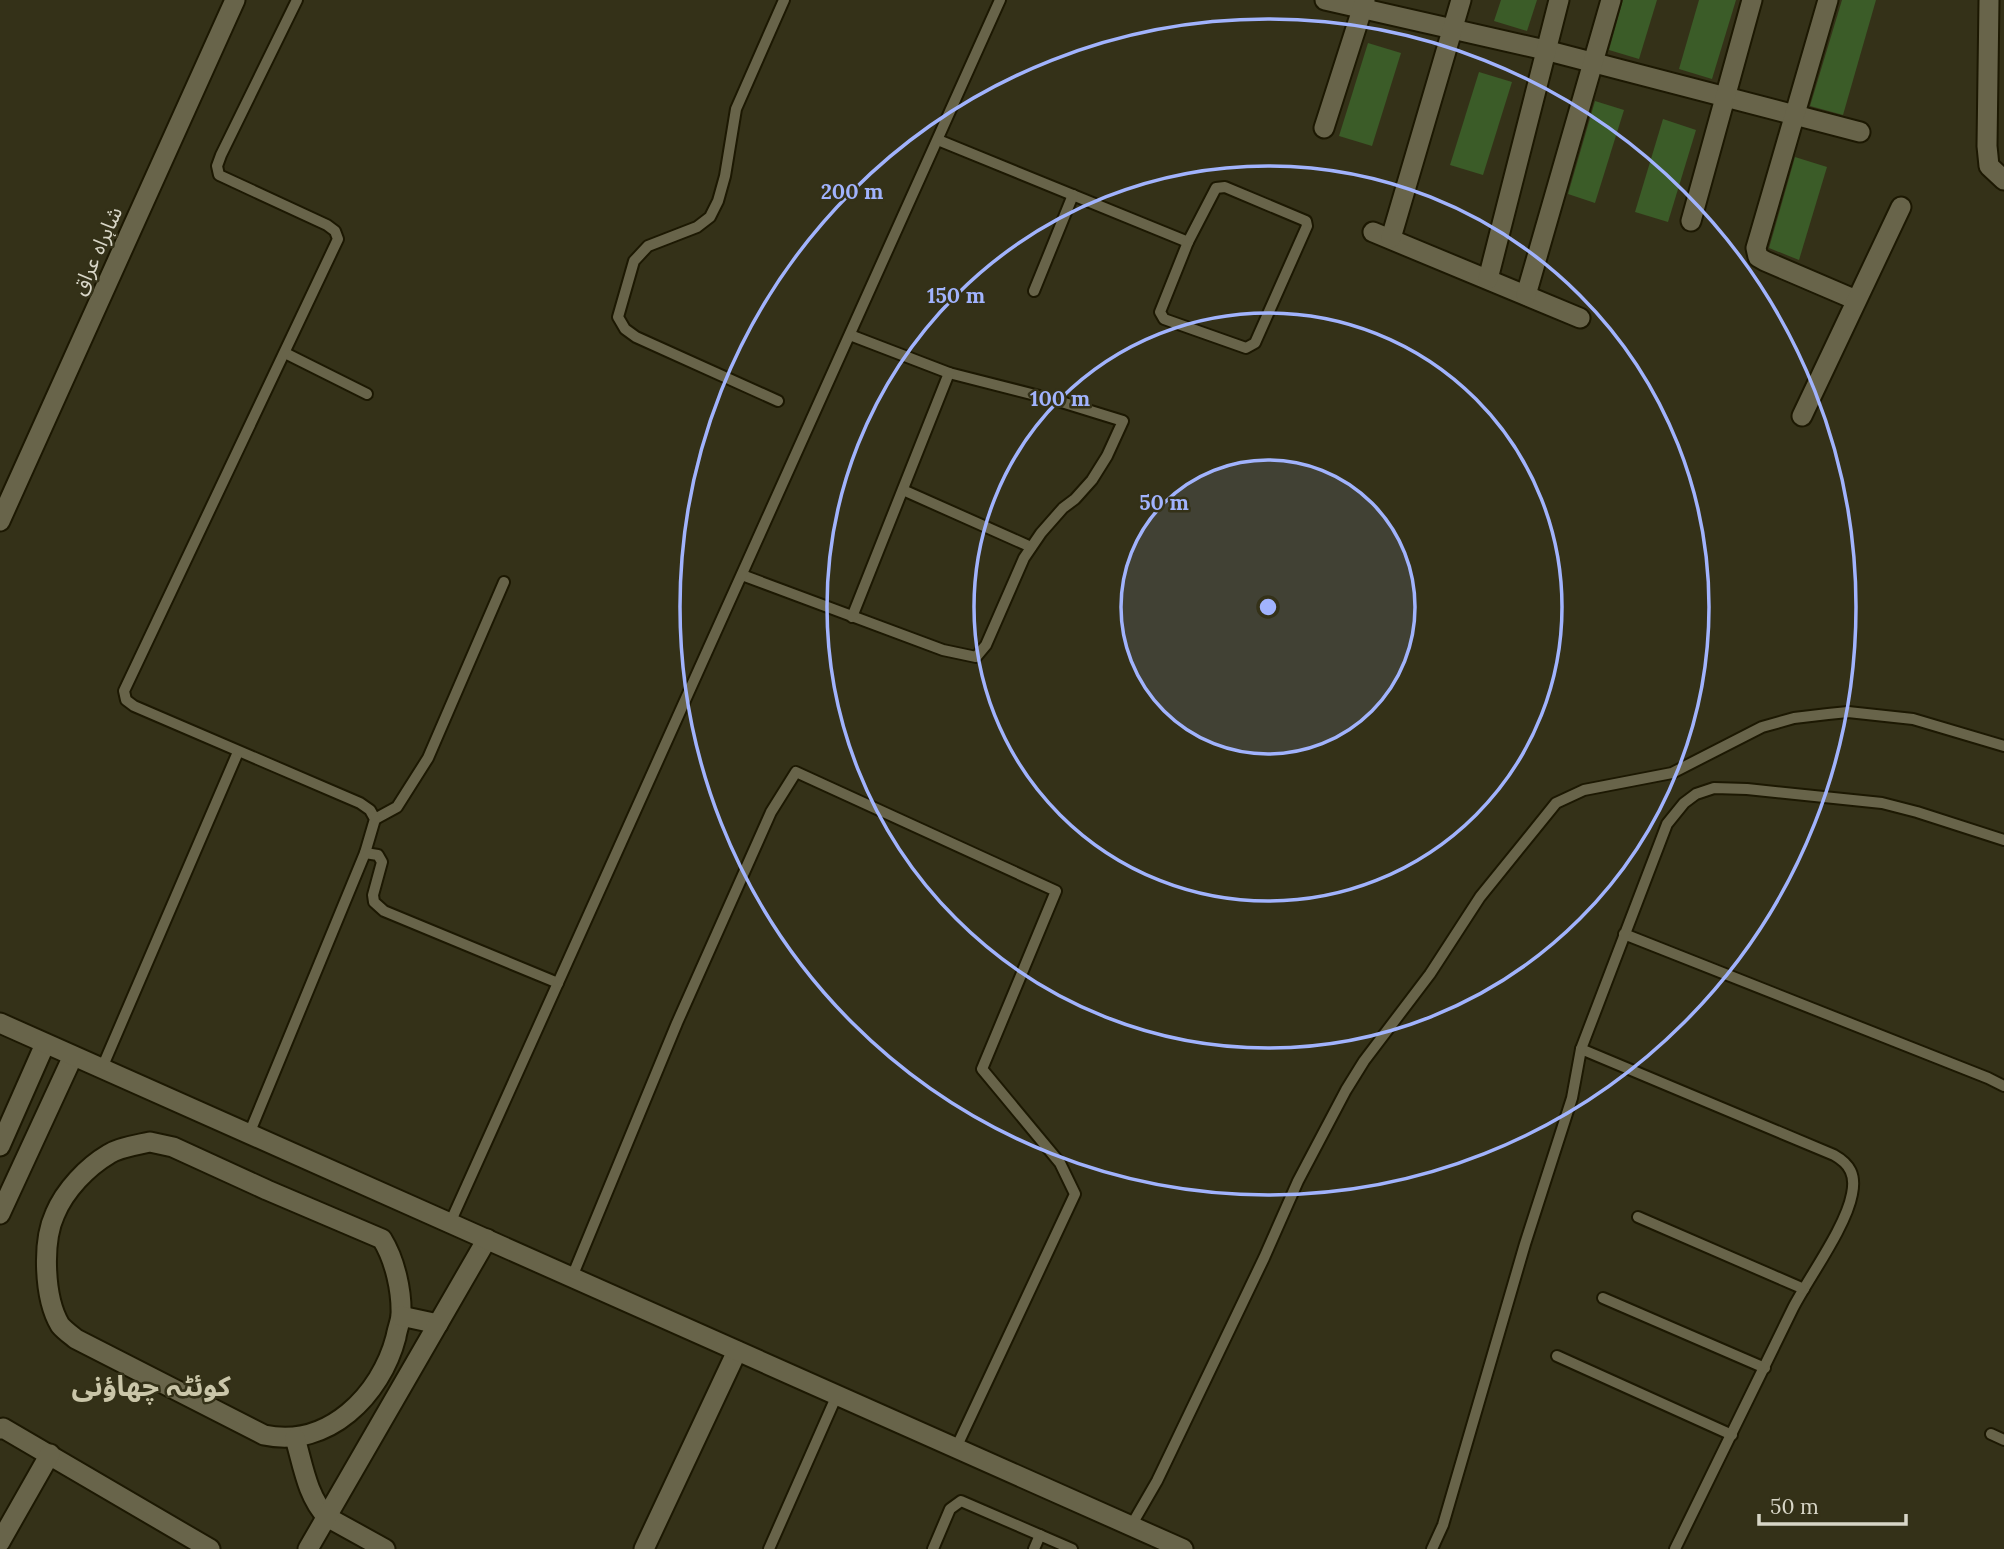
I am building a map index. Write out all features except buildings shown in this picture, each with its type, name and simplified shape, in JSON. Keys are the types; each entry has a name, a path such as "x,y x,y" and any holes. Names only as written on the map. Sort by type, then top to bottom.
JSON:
{"street":[{"name":"شاہراہ عراق","path":"0,521 235,0"},
{"path":"1325,0 1364,4 1452,29 1545,50 1860,132"},
{"path":"1461,0 1382,235 1580,318"},
{"path":"1488,279 1559,0"},
{"path":"1526,295 1611,0"},
{"path":"1691,220 1752,0"},
{"path":"1828,0 1756,247 1758,257 1856,300"},
{"path":"1989,0 1987,146 1989,166 2004,180"},
{"path":"1324,128 1364,4"},
{"path":"1802,416 1901,208"},
{"path":"0,1023 1183,1549"},
{"path":"0,1146 46,1044"},
{"path":"0,1214 74,1056"},
{"path":"150,1142 173,1147 383,1239 390,1251 401,1317 387,1362 369,1394 340,1421 309,1435 295,1438 264,1436 76,1339 61,1326 50,1296 46,1265 49,1233 54,1215 75,1182 110,1152 150,1142"},
{"path":"308,1549 487,1239"},
{"path":"401,1317 438,1324"},
{"path":"644,1549 737,1350"},
{"path":"0,1429 4,1428 50,1454 210,1549"},
{"path":"295,1438 310,1489 320,1510 327,1517 385,1549"},
{"path":"0,1542 50,1454"}],"lane":[{"path":"297,0 217,166 219,175 327,225 335,231 338,239 124,691 126,700 134,706 360,803 370,810 375,819"},
{"path":"778,401 636,337 625,329 618,317 634,261 641,253 648,246 697,227 710,217 725,176 736,109 784,0"},
{"path":"450,1223 1000,0"},
{"path":"937,140 1188,242"},
{"path":"1224,187 1306,220 1307,226 1255,343 1251,346 1246,348 1164,319 1160,312 1188,242 1216,188 1224,187"},
{"path":"1034,291 1073,195"},
{"path":"742,575 943,650 976,657 986,645 1024,558 1063,508 1092,480 1124,421 949,373 850,335"},
{"path":"285,353 367,394"},
{"path":"852,617 949,373"},
{"path":"902,490 1031,547"},
{"path":"249,1134 365,853 375,819 397,807 428,758 504,582"},
{"path":"1131,1526 1157,1481 1298,1181 1346,1090 1364,1061 1430,974 1480,897 1556,803 1584,790 1672,773 1762,727 1794,718 1848,712 1913,719 2004,746"},
{"path":"102,1068 238,752"},
{"path":"572,1277 677,1023 771,811 796,772 1056,891 982,1069 1060,1163 1075,1194 956,1448"},
{"path":"1432,1549 1443,1525 1525,1244 1572,1098 1581,1049 1667,824 1684,803 1696,794 1714,788 1747,789 1882,803 2004,840"},
{"path":"365,853 378,855 382,862 373,895 374,902 384,911 558,983"},
{"path":"1624,934 2004,1086"},
{"path":"1581,1049 1834,1155 1846,1162 1854,1182 1846,1213 1804,1289 1675,1549"},
{"path":"1638,1217 1804,1289"},
{"path":"1603,1298 1765,1368"},
{"path":"1557,1356 1732,1435"},
{"path":"769,1549 837,1395"},
{"path":"1991,1434 2004,1440"},
{"path":"933,1549 950,1509 961,1501 1072,1549"},
{"path":"1034,1549 1040,1535"}],"district":[{"name":"کوئٹہ چھاؤنی","path":"151,1386"}]}
